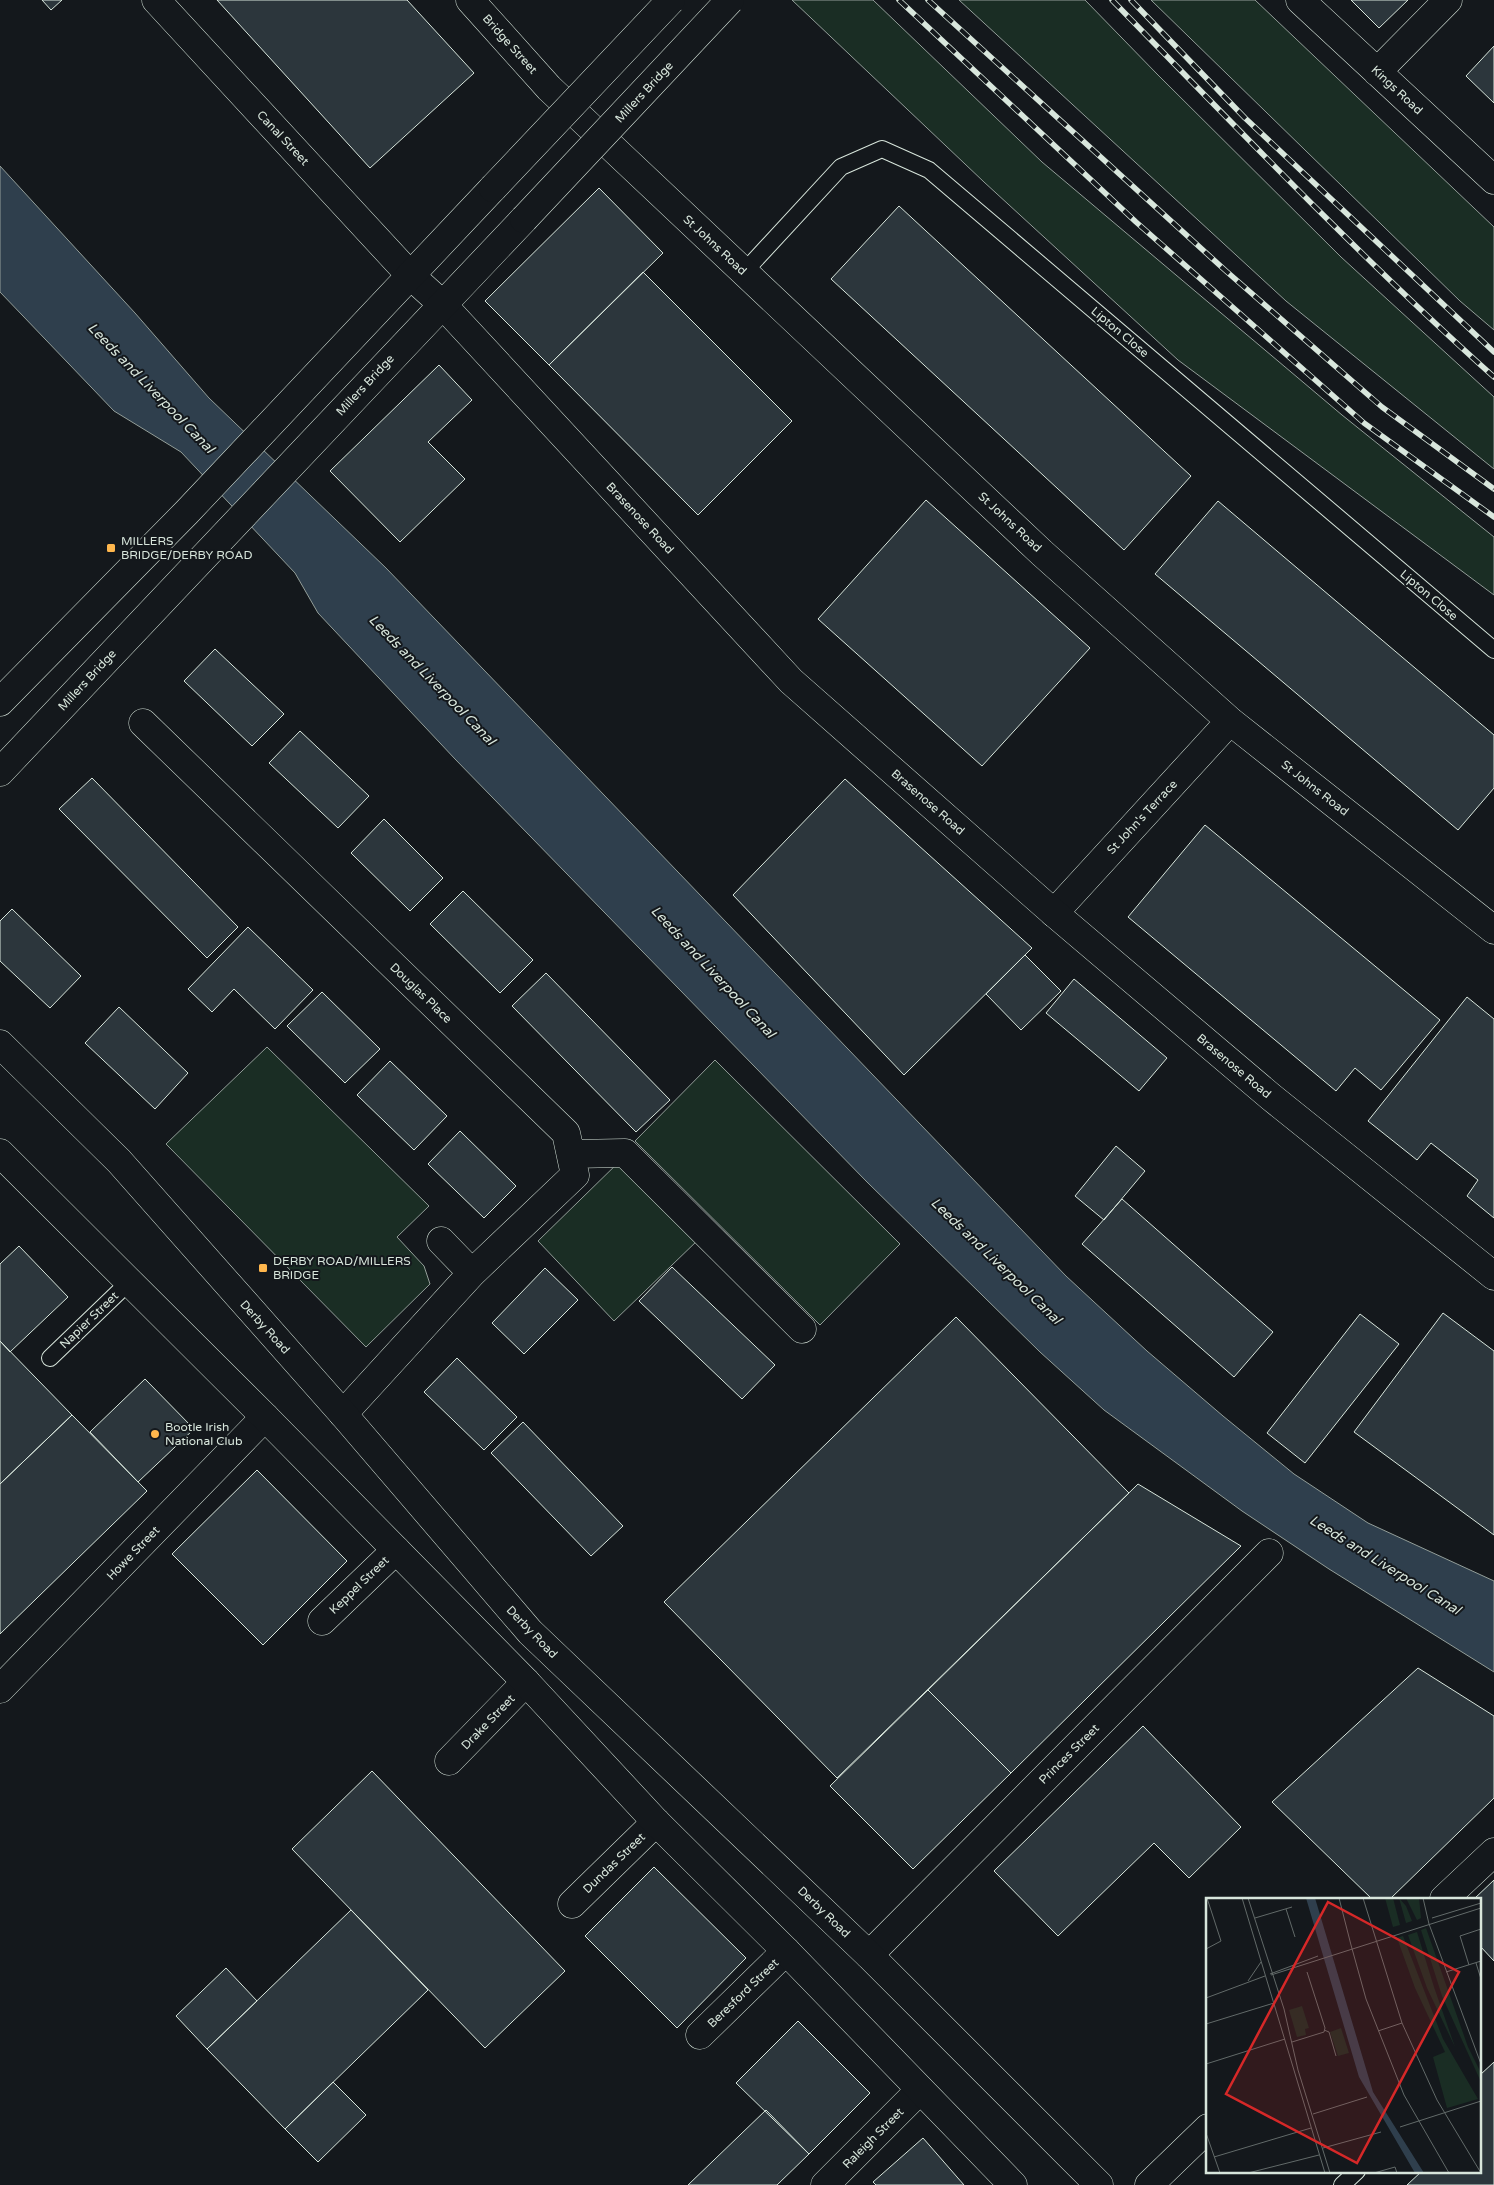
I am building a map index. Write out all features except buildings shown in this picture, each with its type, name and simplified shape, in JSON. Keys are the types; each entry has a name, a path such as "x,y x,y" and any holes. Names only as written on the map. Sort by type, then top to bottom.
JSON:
{"main road":[{"name":"Canal Street","path":"156,0 410,275"},
{"name":"Bridge Street","path":"470,0 549,88"},
{"path":"0,702 187,512 671,0"},
{"name":"Millers Bridge","path":"0,772 730,0"},
{"name":"Kings Road","path":"1300,0 1494,180"},
{"path":"1377,72 1448,0"},
{"name":"St Johns Road","path":"549,88 1042,553 1230,721 1494,930"},
{"name":"Brasenose Road","path":"410,275 442,304 791,681 1054,913 1271,1097 1494,1276"},
{"name":"St John's Terrace","path":"1054,913 1230,721"},
{"name":"Douglas Place","path":"143,723 566,1132 575,1175 472,1273 343,1414"},
{"name":"Derby Road","path":"0,1044 119,1161 343,1414 530,1632 869,1955 1099,2185"},
{"path":"0,1153 266,1417 526,1682 656,1822 786,1951 1013,2185"},
{"path":"570,1154 625,1153 802,1329"},
{"path":"441,1241 472,1273"},
{"name":"Howe Street","path":"0,1688 266,1417"},
{"name":"Keppel Street","path":"322,1621 396,1550"},
{"name":"Princes Street","path":"869,1955 1269,1553"},
{"name":"Drake Street","path":"450,1762 526,1682"},
{"name":"Dundas Street","path":"572,1904 656,1822"},
{"path":"1445,1898 1494,1852"},
{"name":"Beresford Street","path":"700,2034 786,1951"},
{"name":"Raleigh Street","path":"825,2185 920,2090"},
{"path":"1149,2185 1206,2130"}],"lane":[{"name":"Lipton Close","path":"744,272 841,167 882,149 929,170 1494,650"},
{"name":"Napier Street","path":"50,1358 129,1282"},
{"path":"1342,2185 1356,2172"}],"green space":[{"path":"792,0 873,0 1042,162 1342,415 1494,537 1494,595 1178,360 984,182"},
{"path":"959,0 1085,0 1341,257 1494,397 1494,469 1286,301"},
{"path":"1151,0 1255,0 1494,227 1494,330 1460,301"},
{"path":"267,1047 429,1206 397,1237 424,1266 430,1284 366,1347 166,1144"},
{"path":"715,1060 900,1244 820,1325 635,1141"},
{"path":"623,1158 700,1238 614,1321 538,1241"}],"water":[{"name":"Leeds and Liverpool Canal","path":"0,166 135,313 209,398 386,568 1066,1276 1147,1351 1294,1474 1368,1523 1494,1581 1494,1672 1329,1569 1242,1511 1104,1410 1040,1352 866,1181 455,759 318,613 295,573 181,452 114,411 0,292"}],"railway":[{"path":"899,0 1136,222 1364,423 1494,517"},
{"path":"928,0 1226,271 1382,407 1494,489"},
{"path":"1112,0 1348,239 1494,377"},
{"path":"1131,0 1245,118 1494,352"}],"place":[{"name":"MILLERS BRIDGE/DERBY ROAD","path":"111,548"},
{"name":"DERBY ROAD/MILLERS BRIDGE","path":"263,1268"},
{"name":"Bootle Irish National Club","path":"155,1434"}]}
